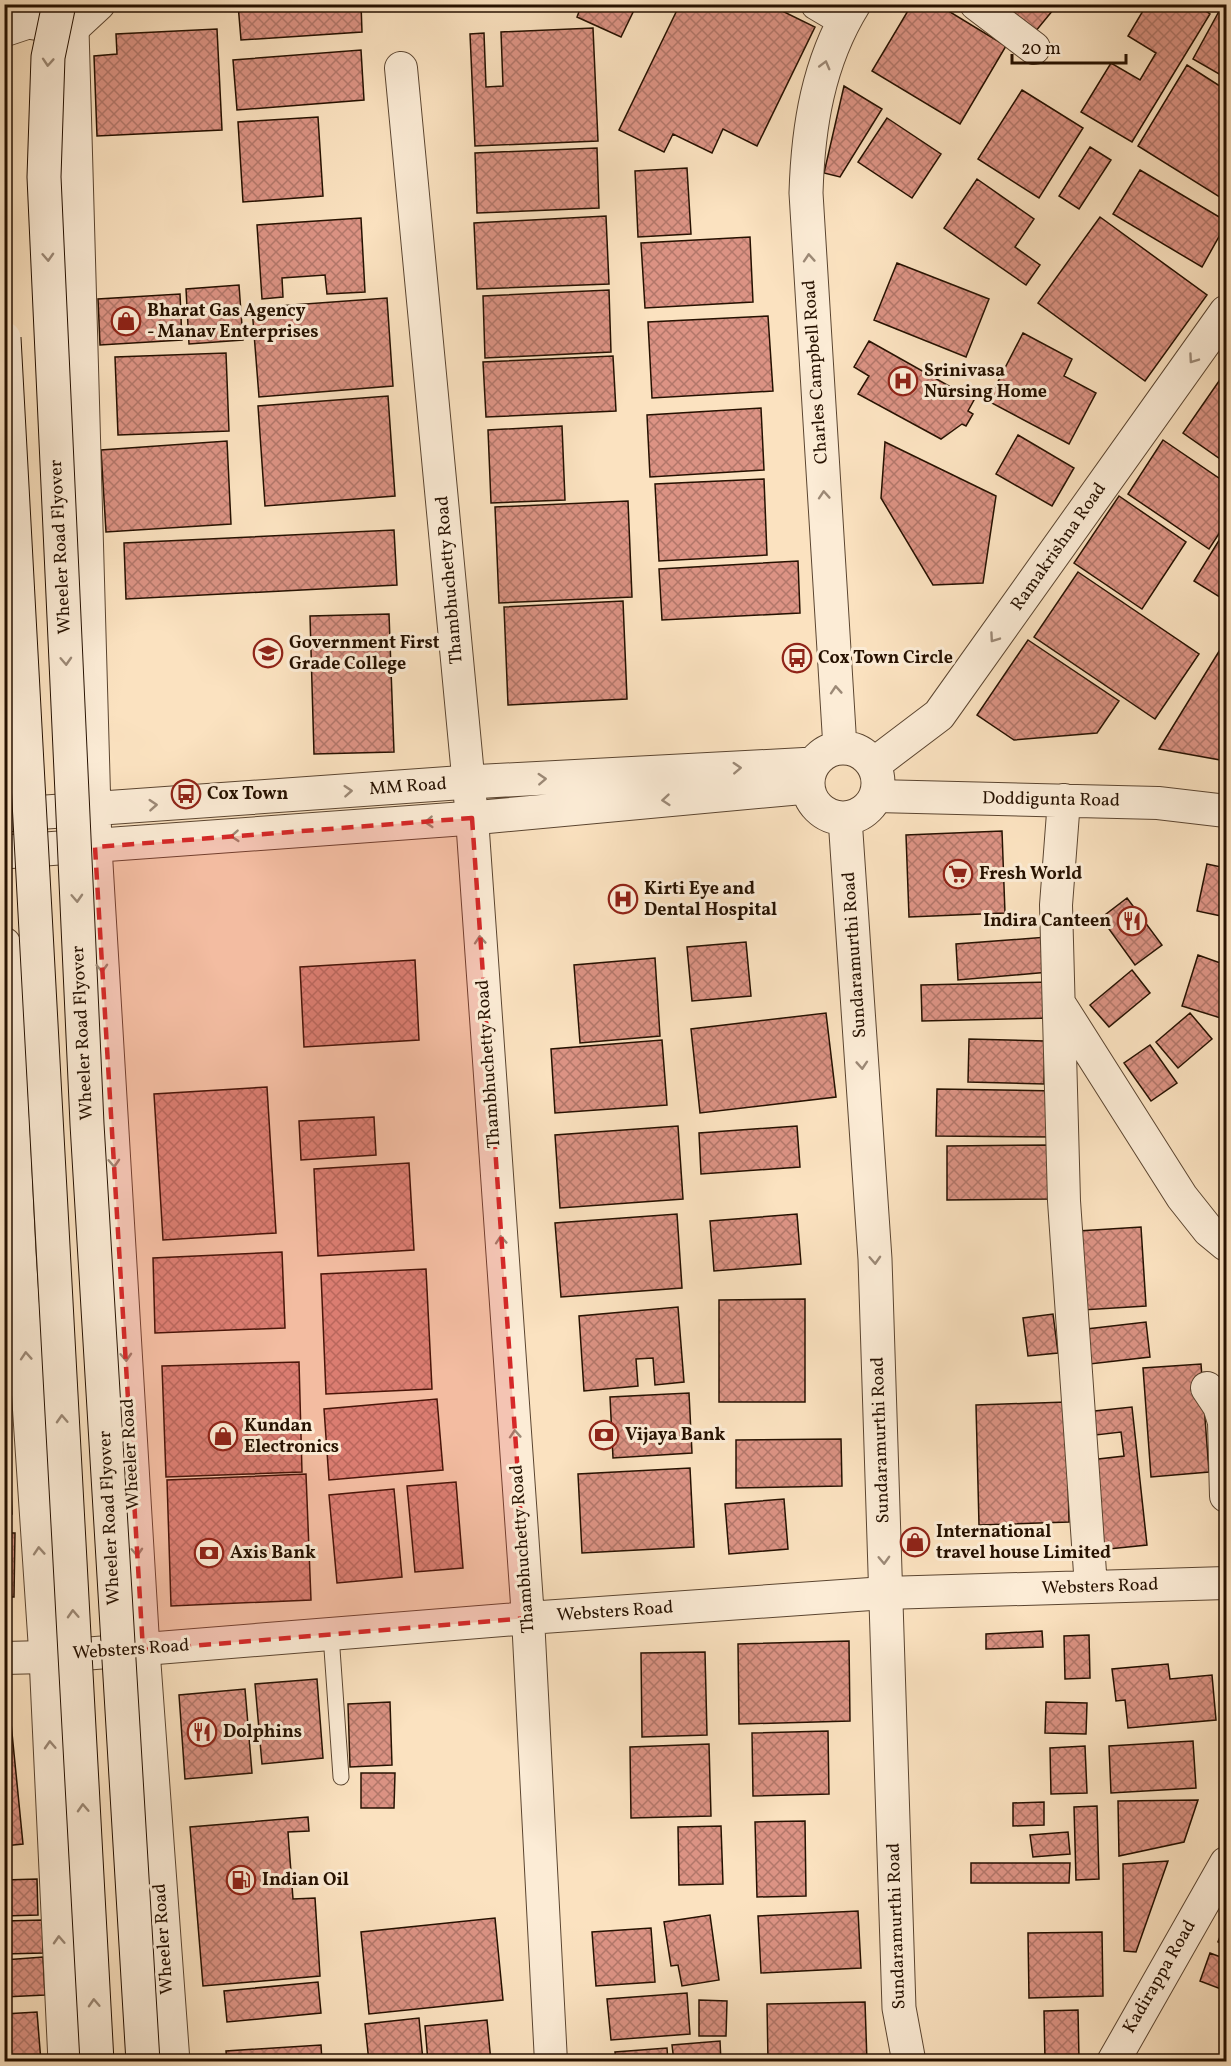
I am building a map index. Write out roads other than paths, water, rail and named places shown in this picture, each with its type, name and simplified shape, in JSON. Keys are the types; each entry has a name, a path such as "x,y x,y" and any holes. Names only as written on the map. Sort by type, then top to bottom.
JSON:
{"street":[{"path":"4,14 7,4"},
{"path":"4,30 28,22 66,17 99,4"},
{"path":"976,4 1034,48"},
{"name":"Charles Campbell Road","path":"820,766 806,193 812,116 838,10"},
{"name":"Wheeler Road","path":"66,17 95,847 143,1650 173,2061"},
{"name":"Wheeler Road Flyover","path":"66,17 48,57 44,177 87,1124 143,2061"},
{"name":"Thambhuchetty Road","path":"401,68 472,818 528,1618 551,2061"},
{"name":"Ramakrishna Road","path":"874,781 939,715 1227,312"},
{"path":"4,338 97,2061"},
{"path":"859,751 874,781 863,812 845,818 834,818 825,813 810,798 820,766 859,751"},
{"name":"MM Road","path":"4,815 469,782 820,766"},
{"name":"MM Road","path":"4,852 472,818 820,766"},
{"name":"Doddigunta Road","path":"874,781 1064,800 1158,803 1227,812"},
{"path":"1064,800 1056,905 1064,1202 1091,1587"},
{"name":"Sundaramurthi Road","path":"845,818 875,1258 899,2008 909,2061"},
{"path":"4,944 19,1252 46,1657 65,2061"},
{"path":"1059,1003 1182,1197 1209,1231 1227,1245"},
{"path":"1206,1388 1220,1406 1224,1422 1227,1496"},
{"name":"Websters Road","path":"4,1658 143,1650 528,1618 885,1593 1227,1583"},
{"name":"Kadirappa Road","path":"1113,2061 1227,1863"}],"lane":[{"path":"331,1635 341,1777"}],"place":[{"name":"Bharat Gas Agency - Manav Enterprises","path":"126,321"},
{"name":"Srinivasa Nursing Home","path":"903,381"},
{"name":"Government First Grade College","path":"268,653"},
{"name":"Cox Town Circle","path":"797,658"},
{"name":"Cox Town","path":"186,794"},
{"name":"Fresh World","path":"958,874"},
{"name":"Kirti Eye and Dental Hospital","path":"623,899"},
{"name":"Indira Canteen","path":"1132,921"},
{"name":"Vijaya Bank","path":"604,1435"},
{"name":"Kundan Electronics","path":"223,1436"},
{"name":"International travel house Limited","path":"915,1542"},
{"name":"Axis Bank","path":"209,1553"},
{"name":"Dolphins","path":"202,1732"},
{"name":"Indian Oil","path":"241,1880"}]}
